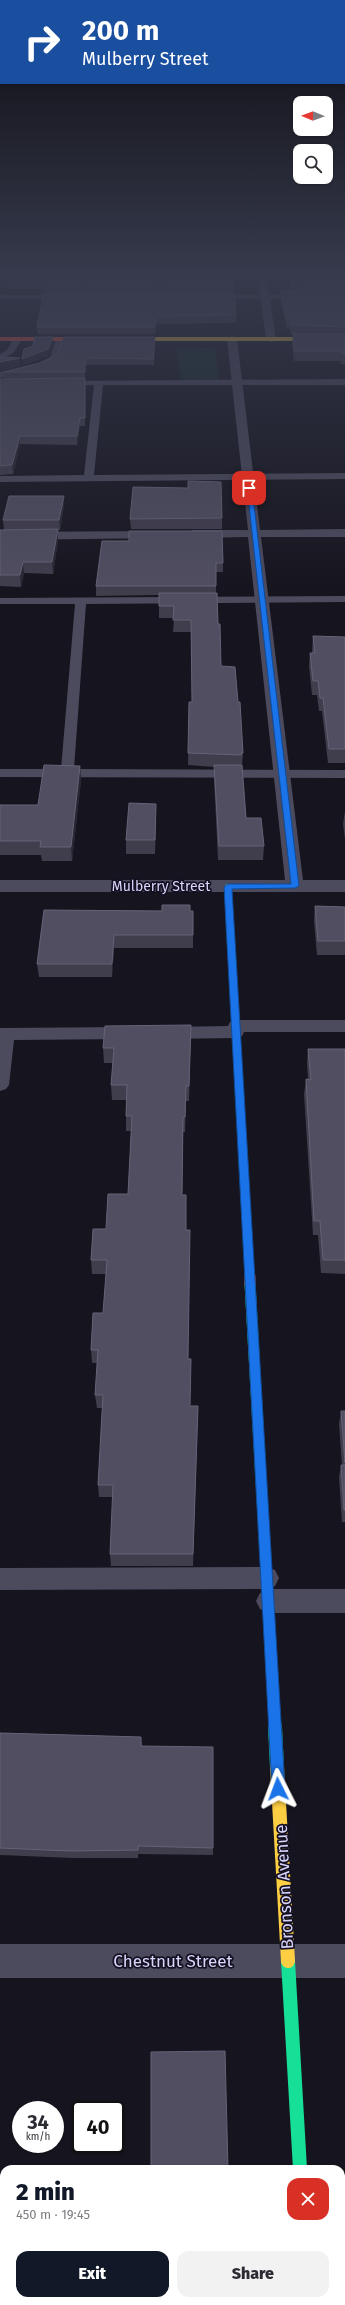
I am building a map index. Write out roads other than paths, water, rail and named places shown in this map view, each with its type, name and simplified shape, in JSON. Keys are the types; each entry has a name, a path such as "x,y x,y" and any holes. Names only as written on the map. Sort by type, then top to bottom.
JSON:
{"street":[{"path":"236,378 295,886"},
{"path":"0,536 345,533"},
{"name":"Mulberry Street","path":"0,886 345,886"},
{"name":"Bronson Avenue","path":"228,887 300,2165"},
{"name":"Chestnut Street","path":"0,1961 345,1961"}],"lane":[{"path":"53,383 345,382"},
{"path":"89,478 99,383"},
{"path":"0,479 345,476"},
{"path":"0,602 345,599"},
{"path":"67,773 81,601"},
{"path":"0,773 345,774"},
{"path":"0,1085 3,1034 345,1026"},
{"path":"0,1579 267,1578"},
{"path":"268,1601 345,1601"}]}
